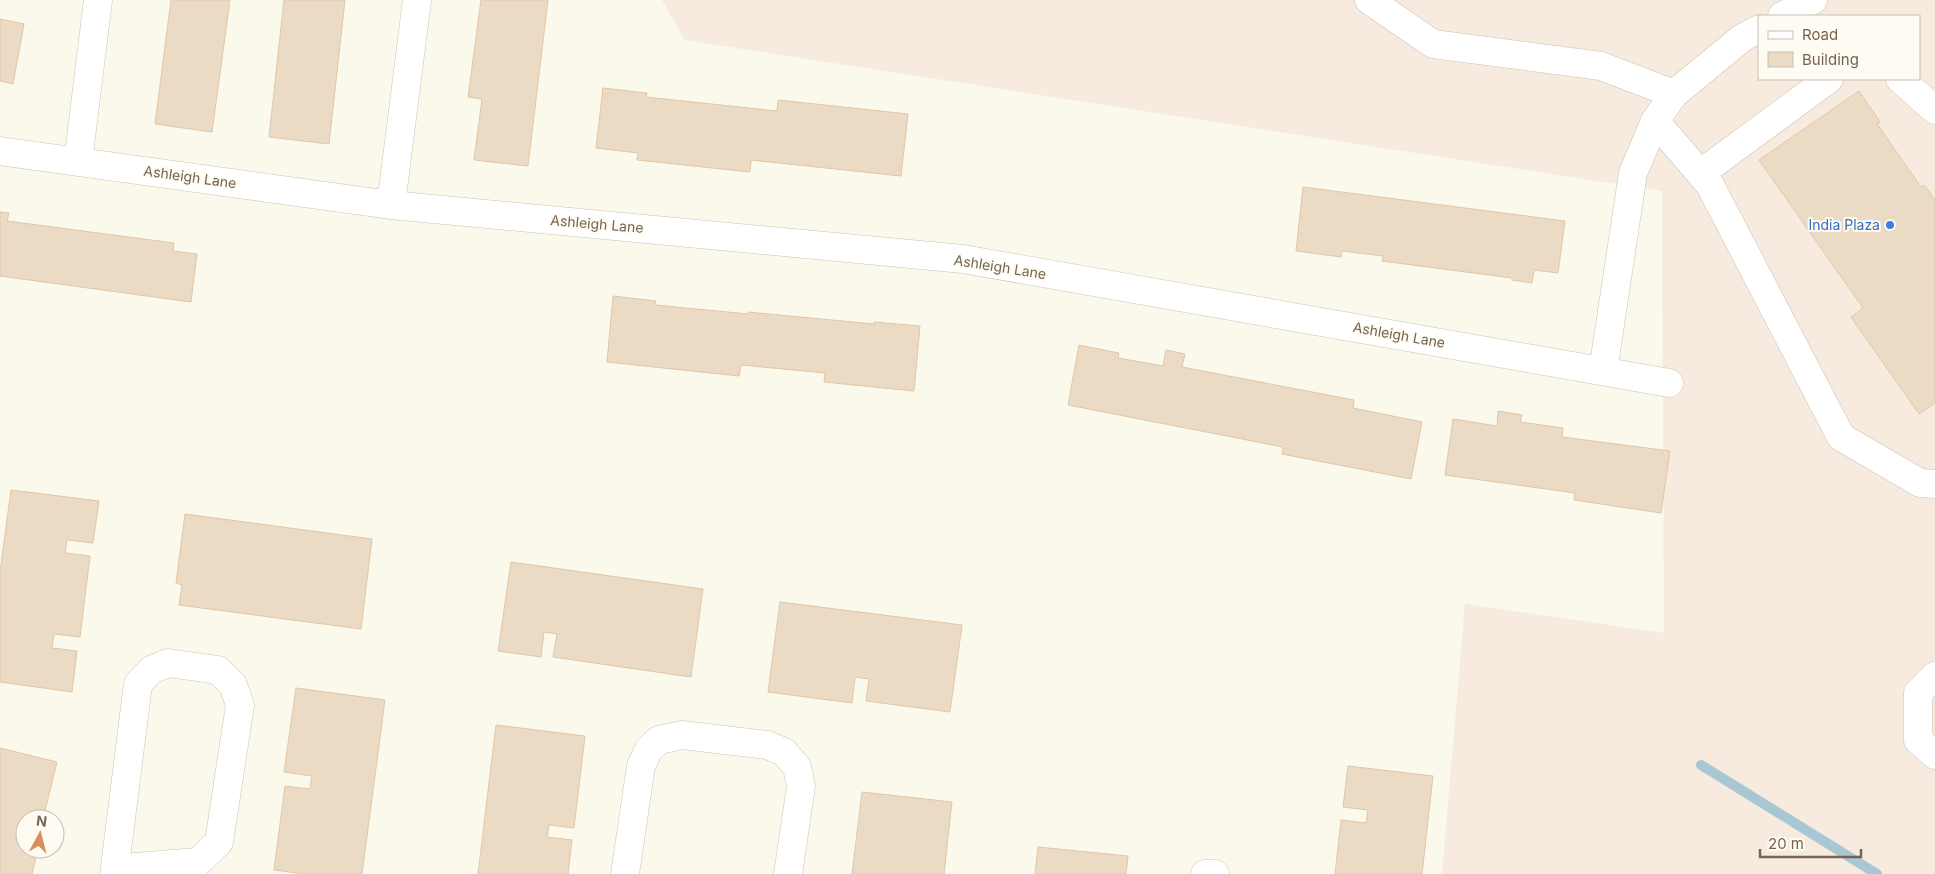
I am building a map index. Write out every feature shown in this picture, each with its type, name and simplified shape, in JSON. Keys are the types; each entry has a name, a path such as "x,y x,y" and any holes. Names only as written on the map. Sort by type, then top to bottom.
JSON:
{"street":[{"path":"78,162 98,0"},
{"path":"391,204 417,0"},
{"path":"1369,0 1433,44 1601,66 1674,94"},
{"path":"1784,15 1813,0"},
{"path":"1603,371 1633,173 1655,121 1674,94 1742,38 1758,30"},
{"path":"1701,173 1828,80"},
{"path":"1901,80 1935,110"},
{"path":"1655,121 1710,184 1841,437 1920,483 1935,484"},
{"name":"Ashleigh Lane","path":"0,151 391,204 963,260 1669,382"},
{"path":"168,663 218,670 234,685 240,705 219,842 198,862 135,867 115,874 138,684 150,670 168,663"},
{"path":"1935,676 1918,693 1918,740 1935,755"},
{"path":"625,874 641,766 649,749 659,740 682,734 767,745 784,752 797,767 801,786 788,874"},
{"path":"1205,874 1215,874"}],"shaded area":[{"path":"662,0 1935,0 1935,874 1442,874 1465,604 1664,633 1662,191 685,40"}],"building":[{"path":"171,0 230,0 212,132 155,124"},
{"path":"284,0 345,0 329,144 269,137"},
{"path":"481,0 548,0 528,166 474,160 482,99 468,97"},
{"path":"0,19 24,24 13,84 0,81"},
{"path":"603,88 647,93 646,97 777,111 778,100 908,114 901,176 751,160 750,172 637,160 638,153 596,148"},
{"path":"1859,91 1880,122 1877,124 1921,187 1924,185 1935,200 1935,403 1919,414 1851,317 1863,308 1759,160"},
{"path":"1303,187 1565,221 1558,273 1534,270 1532,283 1512,280 1512,278 1382,261 1383,256 1342,251 1341,257 1296,251"},
{"path":"0,212 9,213 7,221 174,243 173,251 197,254 191,302 0,276"},
{"path":"613,296 656,301 655,305 874,324 874,322 920,326 914,391 824,382 825,373 741,365 739,376 607,362"},
{"path":"1079,345 1119,353 1118,358 1163,366 1166,350 1185,354 1182,367 1354,400 1353,408 1422,422 1411,479 1282,454 1283,447 1068,405"},
{"path":"1498,411 1522,415 1520,422 1563,428 1562,437 1670,451 1661,513 1574,500 1575,493 1445,475 1453,419 1497,426"},
{"path":"11,490 99,501 93,543 67,540 65,553 90,556 80,637 54,634 52,648 77,651 72,692 0,682 0,572"},
{"path":"185,514 372,539 361,629 179,605 182,585 176,583"},
{"path":"511,562 703,589 691,677 553,657 557,634 544,632 541,657 498,651"},
{"path":"780,602 962,625 950,712 866,701 869,679 855,677 852,703 768,692"},
{"path":"296,688 385,700 362,874 305,874 274,870 285,786 310,789 312,776 284,772"},
{"path":"496,725 585,736 574,828 549,825 547,837 572,840 568,874 478,874"},
{"path":"0,748 57,762 45,809 15,809 15,859 36,859 32,874 0,874"},
{"path":"1348,766 1433,776 1422,874 1335,874 1341,820 1366,823 1368,810 1343,807"},
{"path":"862,792 952,802 944,874 852,874"},
{"path":"1038,847 1128,856 1126,874 1035,874"}],"waterway":[{"path":"1701,765 1877,874"}],"place":[{"name":"India Plaza","path":"1890,225"}]}
